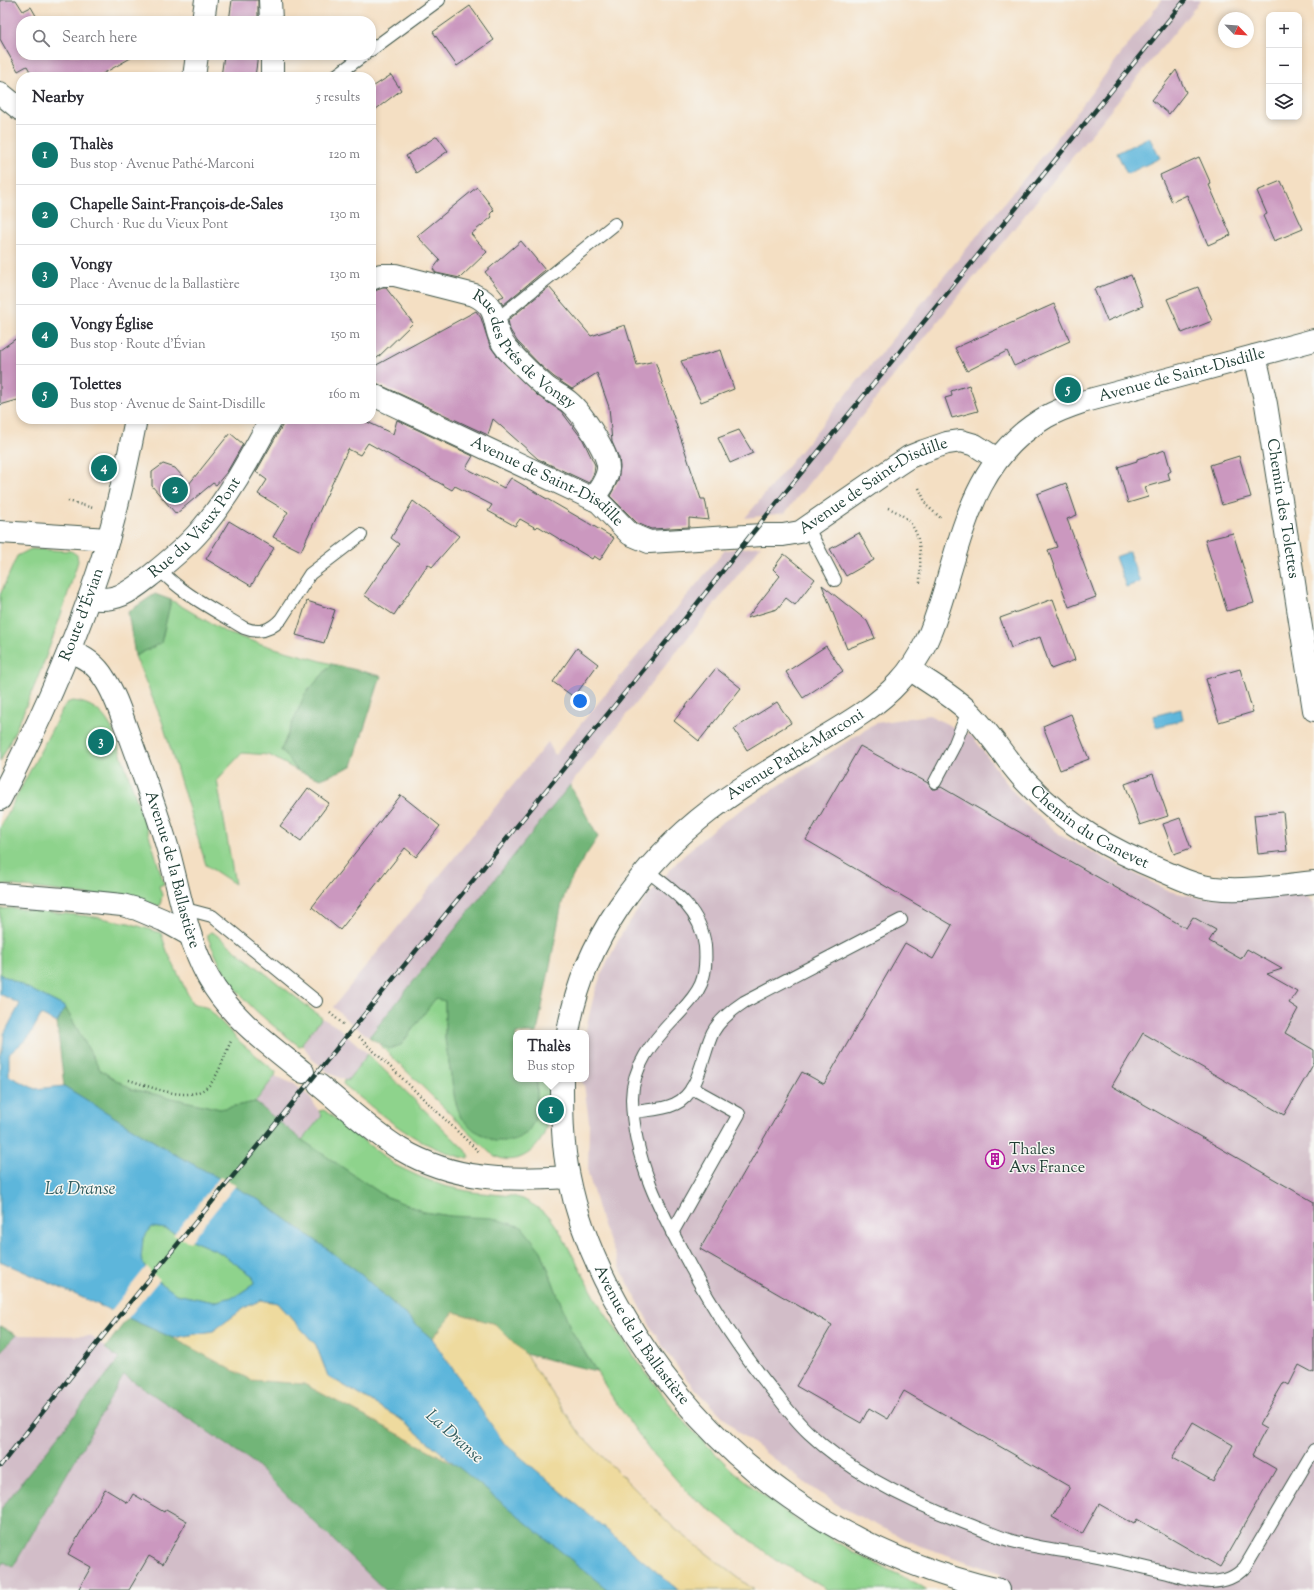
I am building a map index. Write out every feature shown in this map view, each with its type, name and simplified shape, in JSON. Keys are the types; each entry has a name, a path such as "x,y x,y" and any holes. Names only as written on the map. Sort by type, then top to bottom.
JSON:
{"street":[{"path":"204,16 206,0"},
{"path":"270,0 271,16"},
{"path":"195,72 196,60"},
{"path":"272,60 272,72"},
{"path":"0,92 16,106"},
{"name":"Rue des Prés de Vongy","path":"376,277 381,275 395,275 474,295 482,298 488,304 494,311 497,331 501,341 544,385 569,402 577,410 603,450 607,459 608,468 606,477 593,498"},
{"name":"Avenue de Saint-Disdille","path":"376,396 593,498 599,502 630,534 639,539 649,542 762,535 792,535 808,528 897,464 924,450 947,443 961,441 975,445 997,459 1008,446 1025,431 1048,415 1064,408 1106,394 1314,340"},
{"name":"Chemin des Tolettes","path":"1255,356 1266,404 1314,710"},
{"name":"Route d'Évian","path":"0,799 43,711 89,598 108,539 135,424"},
{"name":"Rue du Vieux Pont","path":"89,598 101,600 122,596 159,569 184,548 212,518 268,424"},
{"name":"Avenue Pathé-Marconi","path":"569,1030 580,982 595,948 614,914 647,871 667,849 711,809 870,707 899,683 910,669 918,658 930,635 973,500 997,459"},
{"path":"0,532 108,539"},
{"name":"Avenue de la Ballastière","path":"69,650 86,659 97,669 104,678 113,695 133,746 162,832 190,935 208,977 222,999 240,1020 382,1136 399,1148 418,1158 437,1167 478,1177 568,1177 578,1213 591,1248 606,1283 624,1316 665,1377 689,1406 720,1439 770,1484 800,1505 864,1543 898,1559 933,1572 999,1590"},
{"name":"Chemin du Canevet","path":"910,669 968,711 1028,784 1047,803 1084,832 1113,849 1186,881 1201,886 1215,888 1268,887 1314,882"},
{"path":"0,894 63,899 137,909 190,935"},
{"path":"562,1082 564,1143 568,1177"}],"lane":[{"path":"376,46 439,0"},
{"path":"341,72 357,60"},
{"path":"496,320 615,224"},
{"path":"808,528 836,580"},
{"path":"159,569 169,580 244,628 260,632 268,630 281,619 310,574 361,535"},
{"path":"935,782 954,746 968,711"},
{"path":"647,871 676,893 695,915 705,942 706,958 705,972 693,997 659,1035 647,1051 638,1068 632,1097 635,1134 640,1157 647,1179 672,1233 720,1319 740,1350 800,1424 812,1435 846,1464 917,1502 940,1514 1012,1541 1090,1556 1202,1581 1220,1582 1239,1575 1245,1567 1314,1450"},
{"path":"183,912 193,911 212,916 316,1001"},
{"path":"633,1112 667,1107 682,1101 692,1088 713,1031 732,1010 744,1002 901,920"},
{"path":"672,1233 739,1114 692,1088"}],"path":[{"path":"919,488 927,506 942,519"},
{"path":"888,508 904,516 915,530 920,548 920,583"},
{"path":"129,1080 177,1094 196,1094 203,1091 211,1084 215,1077 240,1020"},
{"path":"359,1037 478,1150 498,1178"}],"shaded area":[{"path":"1162,0 1201,0 908,358 785,513 745,518 1047,151"},
{"path":"761,546 369,1037 346,1019 333,1007 548,742 555,755 725,550"},
{"path":"929,715 973,737 1022,802 1063,837 1169,891 1201,898 1305,893 1314,903 1314,1590 995,1590 1001,1573 920,1546 841,1507 804,1482 738,1432 690,1383 670,1357 653,1331 622,1271 602,1223 588,1173 589,1121 584,1085 582,1082 589,1082 589,1030 586,1030 594,995 601,975 622,933 647,897 678,861 713,829 730,817 876,723"},
{"path":"322,1018 339,1028 368,1054 347,1081 329,1073 313,1060 302,1044"},
{"path":"275,1076 294,1084 309,1096 322,1116 302,1140 255,1102"},
{"path":"16,1335 91,1336 119,1359 0,1510 0,1352"},
{"path":"124,1375 250,1460 385,1590 0,1590 0,1568 4,1562 13,1567"}],"green space":[{"path":"31,549 71,551 77,555 78,561 62,613 44,663 0,762 0,595 17,556"},
{"path":"155,594 171,600 161,643 135,656 128,612"},
{"path":"171,600 227,633 332,664 305,694 281,750 298,771 269,755 242,753 217,780 235,884 206,865 162,721 135,656 161,643"},
{"path":"332,664 381,676 352,766 321,779 298,771 281,750 305,694"},
{"path":"72,701 92,706 102,714 113,731 153,847 164,884 159,886 162,895 160,906 145,902 0,884 0,828 63,708 67,703"},
{"path":"570,785 598,837 573,876 565,893 538,1030 513,1030 513,1082 537,1082 537,1105 535,1120 527,1133 513,1141 494,1141 474,1130 461,1118 455,1100 445,1039 445,1001 435,999 401,1045 389,1049 369,1037"},
{"path":"13,908 95,917 129,923 161,933 167,951 192,1003 208,1008 240,1042 276,1072 275,1076 255,1102 220,1109 131,1089 100,1070 65,1007 0,974 0,909"},
{"path":"211,932 322,1018 302,1043 303,1045 299,1046 272,1025 239,993 225,973 213,950 208,938 208,934"},
{"path":"435,998 445,1001 445,1039 455,1100 461,1118 537,1105 537,1082 550,1082 547,1125 538,1144 527,1154 514,1159 507,1160 497,1157 489,1152 379,1044 389,1048 401,1045"},
{"path":"65,1007 100,1070 131,1089 220,1109 255,1102 302,1140 385,1196 424,1212 450,1216 492,1218 522,1227 541,1251 571,1330 596,1371 525,1354 495,1324 454,1312 432,1339 356,1270 261,1201 174,1154 64,1086 57,1023"},
{"path":"368,1054 469,1154 469,1158 451,1154 418,1139 392,1122 343,1084 344,1080 347,1081"},
{"path":"324,1110 395,1165 418,1176 444,1186 472,1192 512,1196 523,1199 549,1216 559,1230 600,1306 643,1369 683,1421 734,1472 783,1511 864,1558 918,1584 927,1590 828,1590 772,1557 689,1494 650,1450 614,1400 571,1330 541,1251 450,1216 424,1212 385,1196 302,1140 322,1116 319,1111"},
{"path":"152,1227 166,1229 219,1252 253,1276 254,1284 236,1296 213,1302 176,1294 149,1274 141,1259 143,1238"},
{"path":"128,1318 173,1338 251,1380 304,1384 457,1465 608,1590 385,1590 250,1460 124,1375 13,1567 4,1562 0,1568 0,1510 119,1359 105,1348"},
{"path":"0,1326 16,1335 0,1352"}],"sand":[{"path":"261,1300 278,1303 316,1345 328,1376 399,1418 457,1465 304,1384 251,1380 173,1338 213,1331 246,1307"},
{"path":"454,1312 495,1324 525,1354 581,1435 674,1528 754,1590 678,1590 503,1443 432,1339"}],"water":[{"path":"1149,137 1160,158 1127,174 1117,153"},
{"path":"1129,552 1140,582 1126,587 1115,557"},
{"path":"1181,709 1183,720 1156,727 1153,716"},
{"name":"La Dranse","path":"0,974 65,1007 57,1023 41,1015 29,1037 9,1054 9,1076 35,1089 64,1086 174,1154 261,1201 356,1270 432,1339 504,1443 678,1590 608,1590 399,1418 328,1376 316,1345 278,1303 261,1300 246,1307 213,1331 173,1338 0,1261 0,1057 4,1034 20,1004 0,994","holes":["152,1227 166,1229 219,1252 253,1276 254,1284 236,1296 214,1302 176,1294 149,1274 141,1259 143,1238"]}],"pier":[{"path":"220,1177 236,1185 190,1242 173,1235"},
{"path":"147,1266 151,1273 160,1279 127,1320 110,1312"}],"building":[{"path":"0,0 16,0 23,11 31,7 36,16 16,16 16,60 127,60 106,72 30,72 27,66 18,71 0,39"},
{"path":"232,0 258,0 258,16 230,16"},
{"path":"470,6 494,40 457,66 433,32"},
{"path":"223,60 257,60 256,72 222,72"},
{"path":"1176,70 1186,92 1169,114 1152,100"},
{"path":"391,75 401,90 376,109 376,85"},
{"path":"437,136 448,151 416,173 406,156"},
{"path":"1199,157 1211,184 1209,185 1231,235 1208,245 1187,195 1172,202 1160,175"},
{"path":"1281,181 1303,229 1274,241 1263,216 1267,214 1257,191"},
{"path":"477,187 494,210 490,214 492,217 471,234 487,252 460,278 436,273 433,269 440,260 417,236"},
{"path":"521,241 545,270 503,305 499,298 504,296 485,272"},
{"path":"1131,275 1143,306 1107,321 1094,289"},
{"path":"549,287 591,336 625,325 637,365 655,361 701,499 705,499 709,520 689,518 689,527 651,529 637,523 610,496 618,481 620,467 619,458 612,442 609,407 597,373 572,389 540,365 517,341 510,330 508,320"},
{"path":"1198,287 1212,321 1182,333 1167,299"},
{"path":"386,288 413,323 376,359 376,290"},
{"path":"1054,304 1070,341 1014,366 1007,351 967,371 955,348"},
{"path":"476,311 481,318 490,346 498,357 538,396 561,411 583,440 595,465 594,473 589,483 538,459 493,419 488,435 376,383 376,365"},
{"path":"16,339 16,400 0,405 0,350"},
{"path":"721,350 734,389 701,402 681,361"},
{"path":"969,385 978,411 952,418 945,398 952,396 951,391"},
{"path":"397,420 473,456 466,468 504,488 511,478 614,538 600,560 594,556 592,559 538,526 536,528 520,519 515,526 488,511 492,505 455,486 452,490 368,443 360,455 348,449 301,551 273,537 288,512 258,494 267,480 256,472 283,424 372,424 393,434"},
{"path":"739,430 753,453 730,463 718,438"},
{"path":"230,433 243,444 227,472 216,485 213,483 176,514 152,486 152,472 163,464 175,468 189,484"},
{"path":"1165,450 1171,471 1168,473 1170,480 1145,487 1148,497 1128,503 1118,467"},
{"path":"1239,456 1251,497 1222,505 1210,465"},
{"path":"1066,483 1077,515 1067,519 1096,597 1069,607 1048,550 1057,547 1037,494"},
{"path":"413,501 459,536 432,567 428,564 394,615 364,595 399,544 391,538"},
{"path":"229,521 274,548 251,586 206,559"},
{"path":"859,533 874,560 846,576 830,549"},
{"path":"1233,533 1254,603 1227,611 1205,540"},
{"path":"784,554 815,579 795,605 786,598 777,609 747,618 780,576 773,569"},
{"path":"822,585 867,621 875,638 847,649"},
{"path":"1053,599 1075,660 1051,669 1040,637 1011,648 1000,618"},
{"path":"307,601 335,610 324,643 296,635"},
{"path":"826,646 843,671 803,698 786,672"},
{"path":"577,648 598,664 574,697 553,682"},
{"path":"716,668 741,688 699,741 674,721"},
{"path":"1240,669 1253,712 1219,722 1206,679"},
{"path":"777,702 791,723 747,750 734,729"},
{"path":"1071,714 1089,759 1060,770 1043,726"},
{"name":"Thales Avs France","path":"860,746 928,783 932,789 941,787 1186,928 1193,917 1216,930 1209,941 1241,959 1247,949 1282,969 1267,974 1297,991 1289,1003 1298,1009 1285,1033 1314,1050 1314,1063 1284,1115 1143,1033 1112,1086 1314,1202 1314,1373 1299,1365 1289,1385 1284,1382 1259,1425 1266,1429 1252,1455 1276,1469 1220,1567 1137,1519 1134,1524 1099,1504 1082,1534 1052,1517 1070,1487 904,1391 888,1419 869,1408 861,1423 796,1386 832,1325 700,1249 802,1072 824,1084 905,943 933,959 952,925 806,840","holes":["1193,1422 1233,1445 1213,1481 1172,1458"]},
{"path":"1153,774 1168,816 1140,825 1125,784"},
{"path":"308,788 329,803 301,841 280,826"},
{"path":"401,795 440,826 416,857 405,848 340,930 312,907"},
{"path":"1283,812 1287,851 1258,854 1254,815"},
{"path":"1180,818 1191,848 1174,854 1163,824"},
{"path":"105,1489 128,1503 133,1494 164,1512 166,1509 187,1521 163,1564 149,1556 129,1590 78,1590 91,1567 68,1554"}],"railway":[{"path":"0,1466 98,1342 1185,0"}],"place":[{"name":"Tolettes","path":"1068,390"},
{"name":"Vongy Église","path":"104,468"},
{"name":"Chapelle Saint-François-de-Sales","path":"175,490"},
{"name":"Vongy","path":"101,742"},
{"name":"Thalès","path":"551,1110"},
{"name":"Thales Avs France","path":"995,1159"}]}
